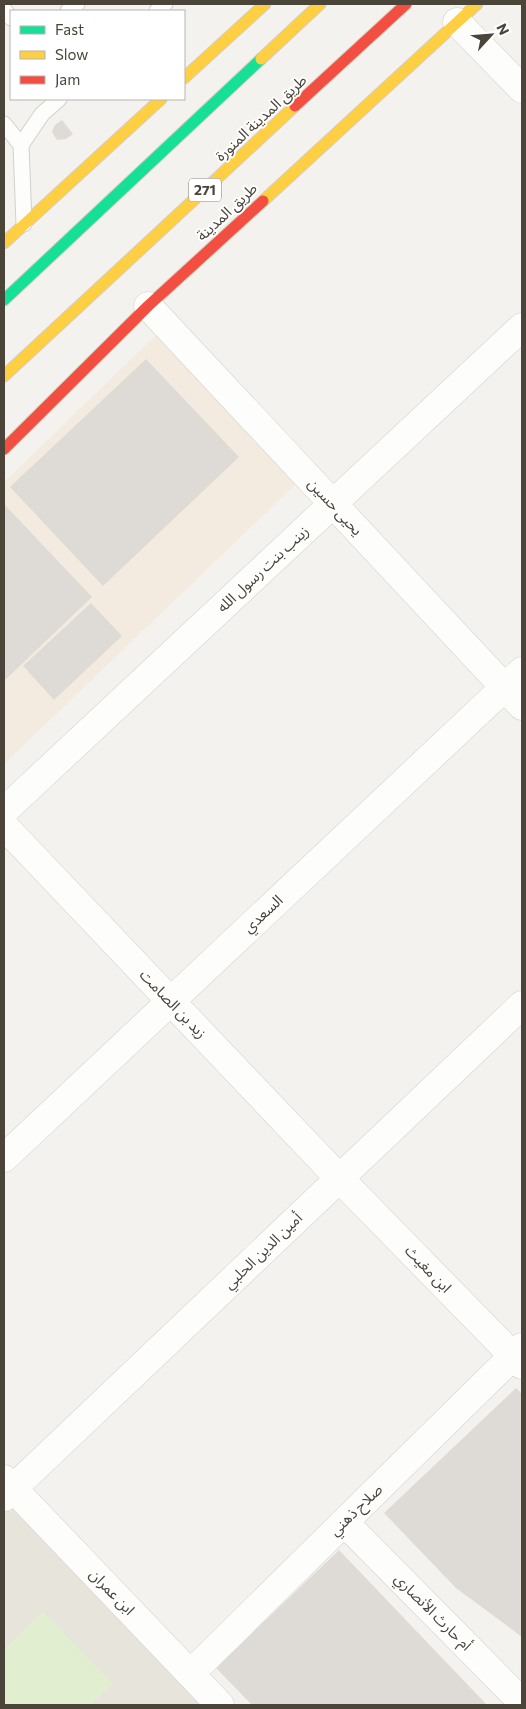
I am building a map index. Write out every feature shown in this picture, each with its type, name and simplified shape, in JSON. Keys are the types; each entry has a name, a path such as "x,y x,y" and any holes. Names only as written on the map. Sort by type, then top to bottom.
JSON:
{"main road":[{"path":"185,77 265,4"},
{"path":"4,300 320,4"},
{"name":"طريق المدينة المنورة","path":"4,376 406,4"},
{"name":"طريق المدينة","path":"4,449 148,306 411,63 459,13 477,4"},
{"path":"411,63 459,13"},
{"path":"4,243 160,100"}],"street":[{"path":"459,13 522,89"},
{"name":"يحيى حسين","path":"148,306 332,504 516,688"},
{"name":"زينب بنت رسول الله","path":"4,811 522,327"},
{"name":"السعدي","path":"4,1158 170,1001 516,688"},
{"name":"زيد بن الصامت","path":"4,826 341,1180"},
{"name":"أمين الدين الحلبي","path":"7,1488 341,1180 522,1005"},
{"name":"ابن مغيث","path":"341,1180 519,1356"},
{"name":"صلاح ذهني","path":"190,1674 344,1522 519,1356"},
{"name":"ابن عمران","path":"7,1488 220,1705"},
{"name":"أم حارث الأنصاري","path":"344,1522 522,1702"}],"lane":[{"path":"40,100 42,114"},
{"path":"24,224 22,145 42,114 58,100"},
{"path":"4,124 22,145"}],"shaded area":[{"path":"158,333 298,482 4,764 4,482"},
{"path":"5,1499 205,1705 4,1705"}],"green space":[{"path":"43,1611 113,1684 91,1705 4,1705 4,1649"}],"building":[{"path":"62,120 73,134 66,139 57,140 52,132 55,125"},
{"path":"146,359 239,457 103,586 10,487"},
{"path":"4,504 92,597 4,681"},
{"path":"91,603 122,636 54,700 23,666"},
{"path":"516,1388 522,1394 522,1637 456,1588 384,1513"},
{"path":"339,1550 487,1705 252,1705 216,1668"}],"traffic: fast":[{"path":"4,300 261,59"}],"traffic: slow":[{"path":"185,77 265,4"},
{"path":"261,59 320,4"},
{"path":"263,201 477,4"},
{"path":"4,243 160,100"},
{"path":"4,376 295,106"}],"traffic: jam":[{"path":"295,106 406,4"},
{"path":"4,449 148,306 263,201"}]}
